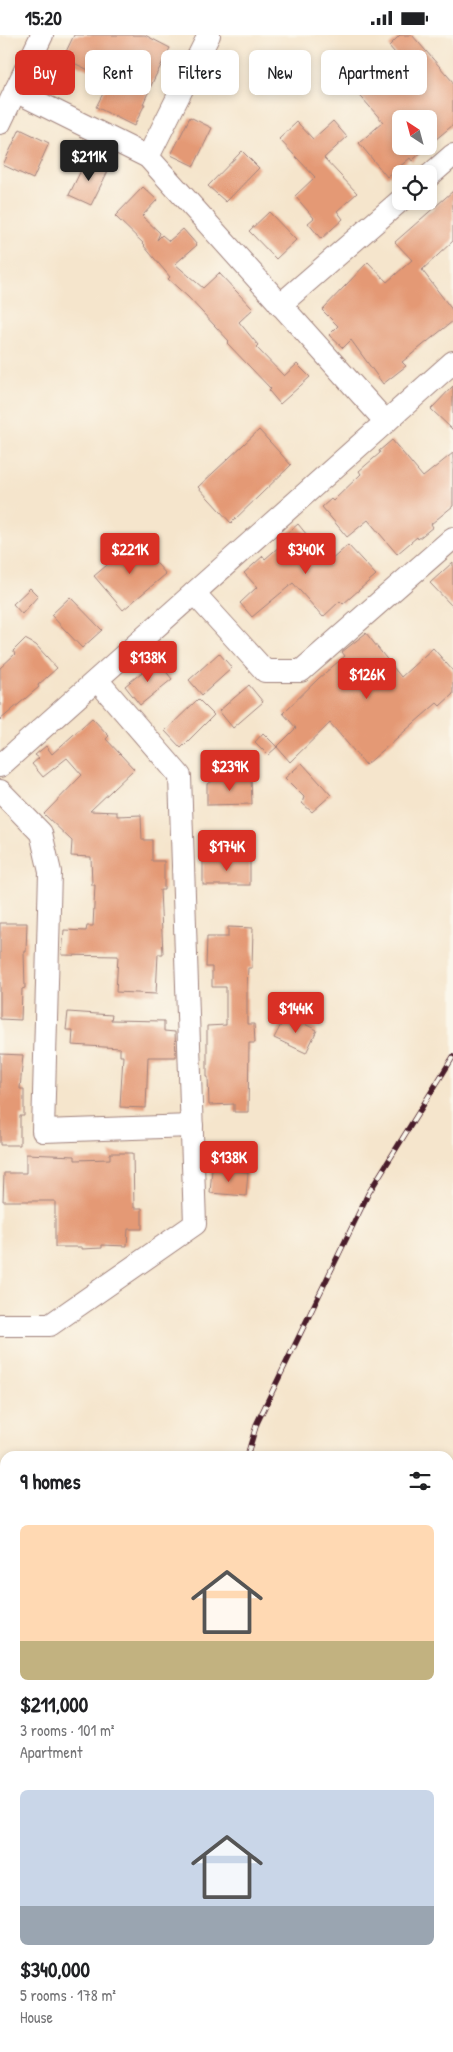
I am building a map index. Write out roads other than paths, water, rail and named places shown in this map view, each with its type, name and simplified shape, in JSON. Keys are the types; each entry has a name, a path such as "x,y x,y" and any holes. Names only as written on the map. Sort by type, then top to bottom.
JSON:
{"street":[{"path":"35,50 42,35"},
{"path":"148,157 209,35"},
{"path":"0,123 15,91"},
{"path":"23,95 148,157 386,422"},
{"path":"437,169 453,155"},
{"path":"280,305 392,208"},
{"path":"0,765 453,362"},
{"path":"194,593 265,671 301,671 453,538"},
{"path":"0,1325 50,1325 195,1223 180,776 96,680"},
{"path":"0,791 41,833 50,872 44,1131 192,1125"}],"railway":[{"path":"249,1451 257,1423 368,1194 453,1057"}]}
